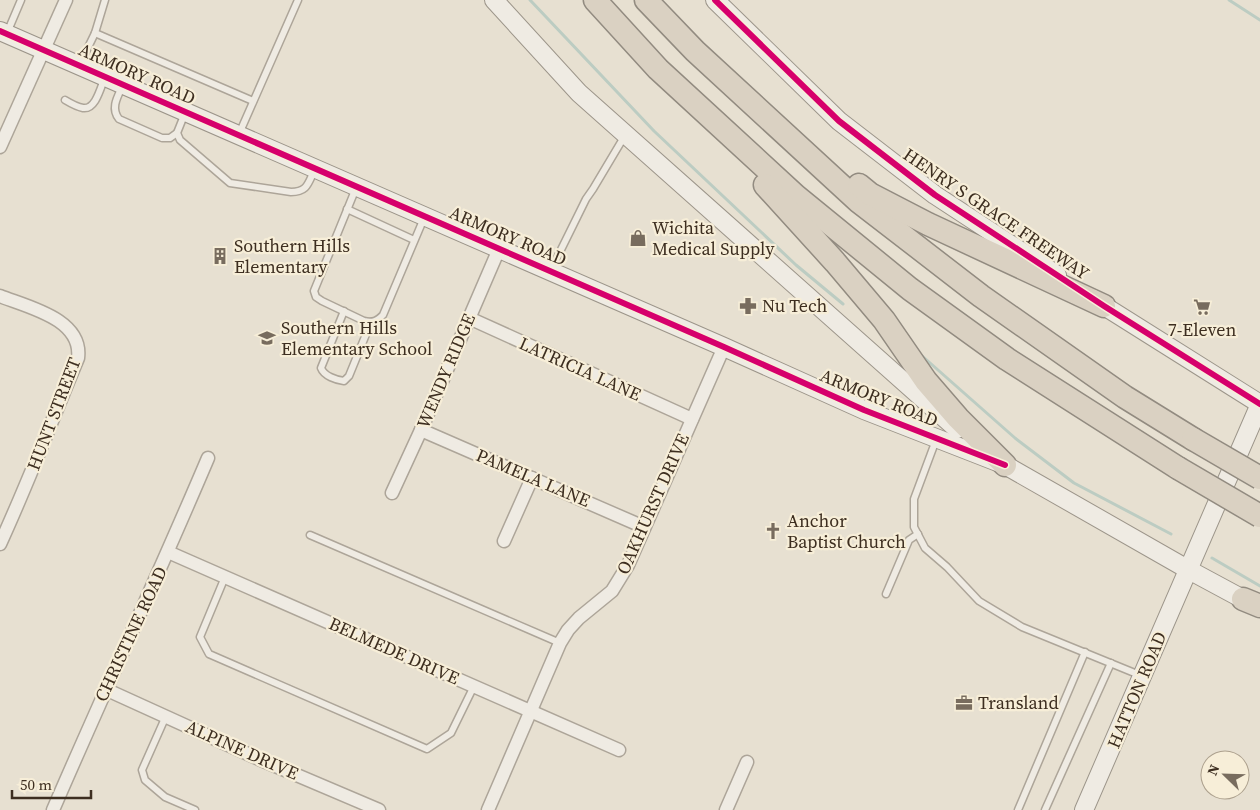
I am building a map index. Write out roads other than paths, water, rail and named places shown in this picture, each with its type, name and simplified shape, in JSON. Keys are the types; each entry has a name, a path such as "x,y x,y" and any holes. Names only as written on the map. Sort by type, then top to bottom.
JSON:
{"highway":[{"path":"595,0 835,262 884,320 926,381 958,418 1005,465"},
{"path":"646,0 695,51 865,207 981,296 1125,397 1193,440 1260,478"},
{"path":"695,51 870,194 928,224 1104,306"},
{"path":"658,69 796,196 910,289 1007,359 1178,468 1260,516"}],"street":[{"path":"0,148 66,0"},
{"path":"494,0 580,93 953,426 1005,465 1189,570 1254,604"},
{"name":"HENRY S GRACE FREEWAY","path":"715,0 839,121 935,195 1104,306 1260,404"},
{"name":"ARMORY ROAD","path":"3,32 864,410 1005,465"},
{"name":"WENDY RIDGE","path":"392,492 421,430 499,249"},
{"name":"HUNT STREET","path":"0,296 54,318 63,324 71,330 79,349 78,358 40,447 25,490 0,544"},
{"name":"LATRICIA LANE","path":"468,318 692,419"},
{"name":"OAKHURST DRIVE","path":"488,810 560,643 568,630 589,609 605,598 620,580 724,347"},
{"name":"HATTON ROAD","path":"1084,810 1260,404"},
{"name":"PAMELA LANE","path":"421,430 644,527"},
{"name":"CHRISTINE ROAD","path":"53,810 208,458"},
{"path":"504,541 532,478"},
{"name":"BELMEDE DRIVE","path":"168,552 619,750"},
{"name":"ALPINE DRIVE","path":"106,689 260,759 379,810"},
{"path":"726,810 747,762"}],"lane":[{"path":"3,32 22,0"},
{"path":"80,65 95,33 105,0"},
{"path":"239,135 298,0"},
{"path":"95,33 253,101"},
{"path":"64,100 82,108 88,108 93,104 106,76"},
{"path":"123,84 114,105 115,114 119,119 162,138 170,138 177,133 186,112"},
{"path":"177,133 187,148 234,185 300,192 305,190 315,169"},
{"path":"551,271 586,199 626,135"},
{"path":"356,187 314,291 316,297 322,301 364,321 372,322 383,315 424,217"},
{"path":"347,209 414,240"},
{"path":"344,311 321,368 325,374 340,381 344,381 349,376 372,322"},
{"path":"936,438 914,499 914,527 925,548 947,567 979,601 1022,627 1143,676"},
{"path":"886,594 909,540 918,534"},
{"path":"310,535 560,643"},
{"path":"225,577 200,637 210,654 427,749 451,733 474,686"},
{"path":"1018,810 1085,652"},
{"path":"1045,810 1111,663"},
{"path":"166,716 142,770 145,780 165,797 195,810"}],"waterway":[{"path":"530,0 654,131 796,265 843,304"},
{"path":"1229,0 1260,20"},
{"path":"921,355 1015,438 1074,483 1171,534"},
{"path":"1212,558 1260,586"}],"place":[{"name":"Wichita Medical Supply","path":"638,238"},
{"name":"Southern Hills Elementary","path":"220,256"},
{"name":"Nu Tech","path":"748,306"},
{"name":"7-Eleven","path":"1202,307"},
{"name":"Southern Hills Elementary School","path":"267,338"},
{"name":"Anchor Baptist Church","path":"773,531"},
{"name":"Transland","path":"964,703"}]}
